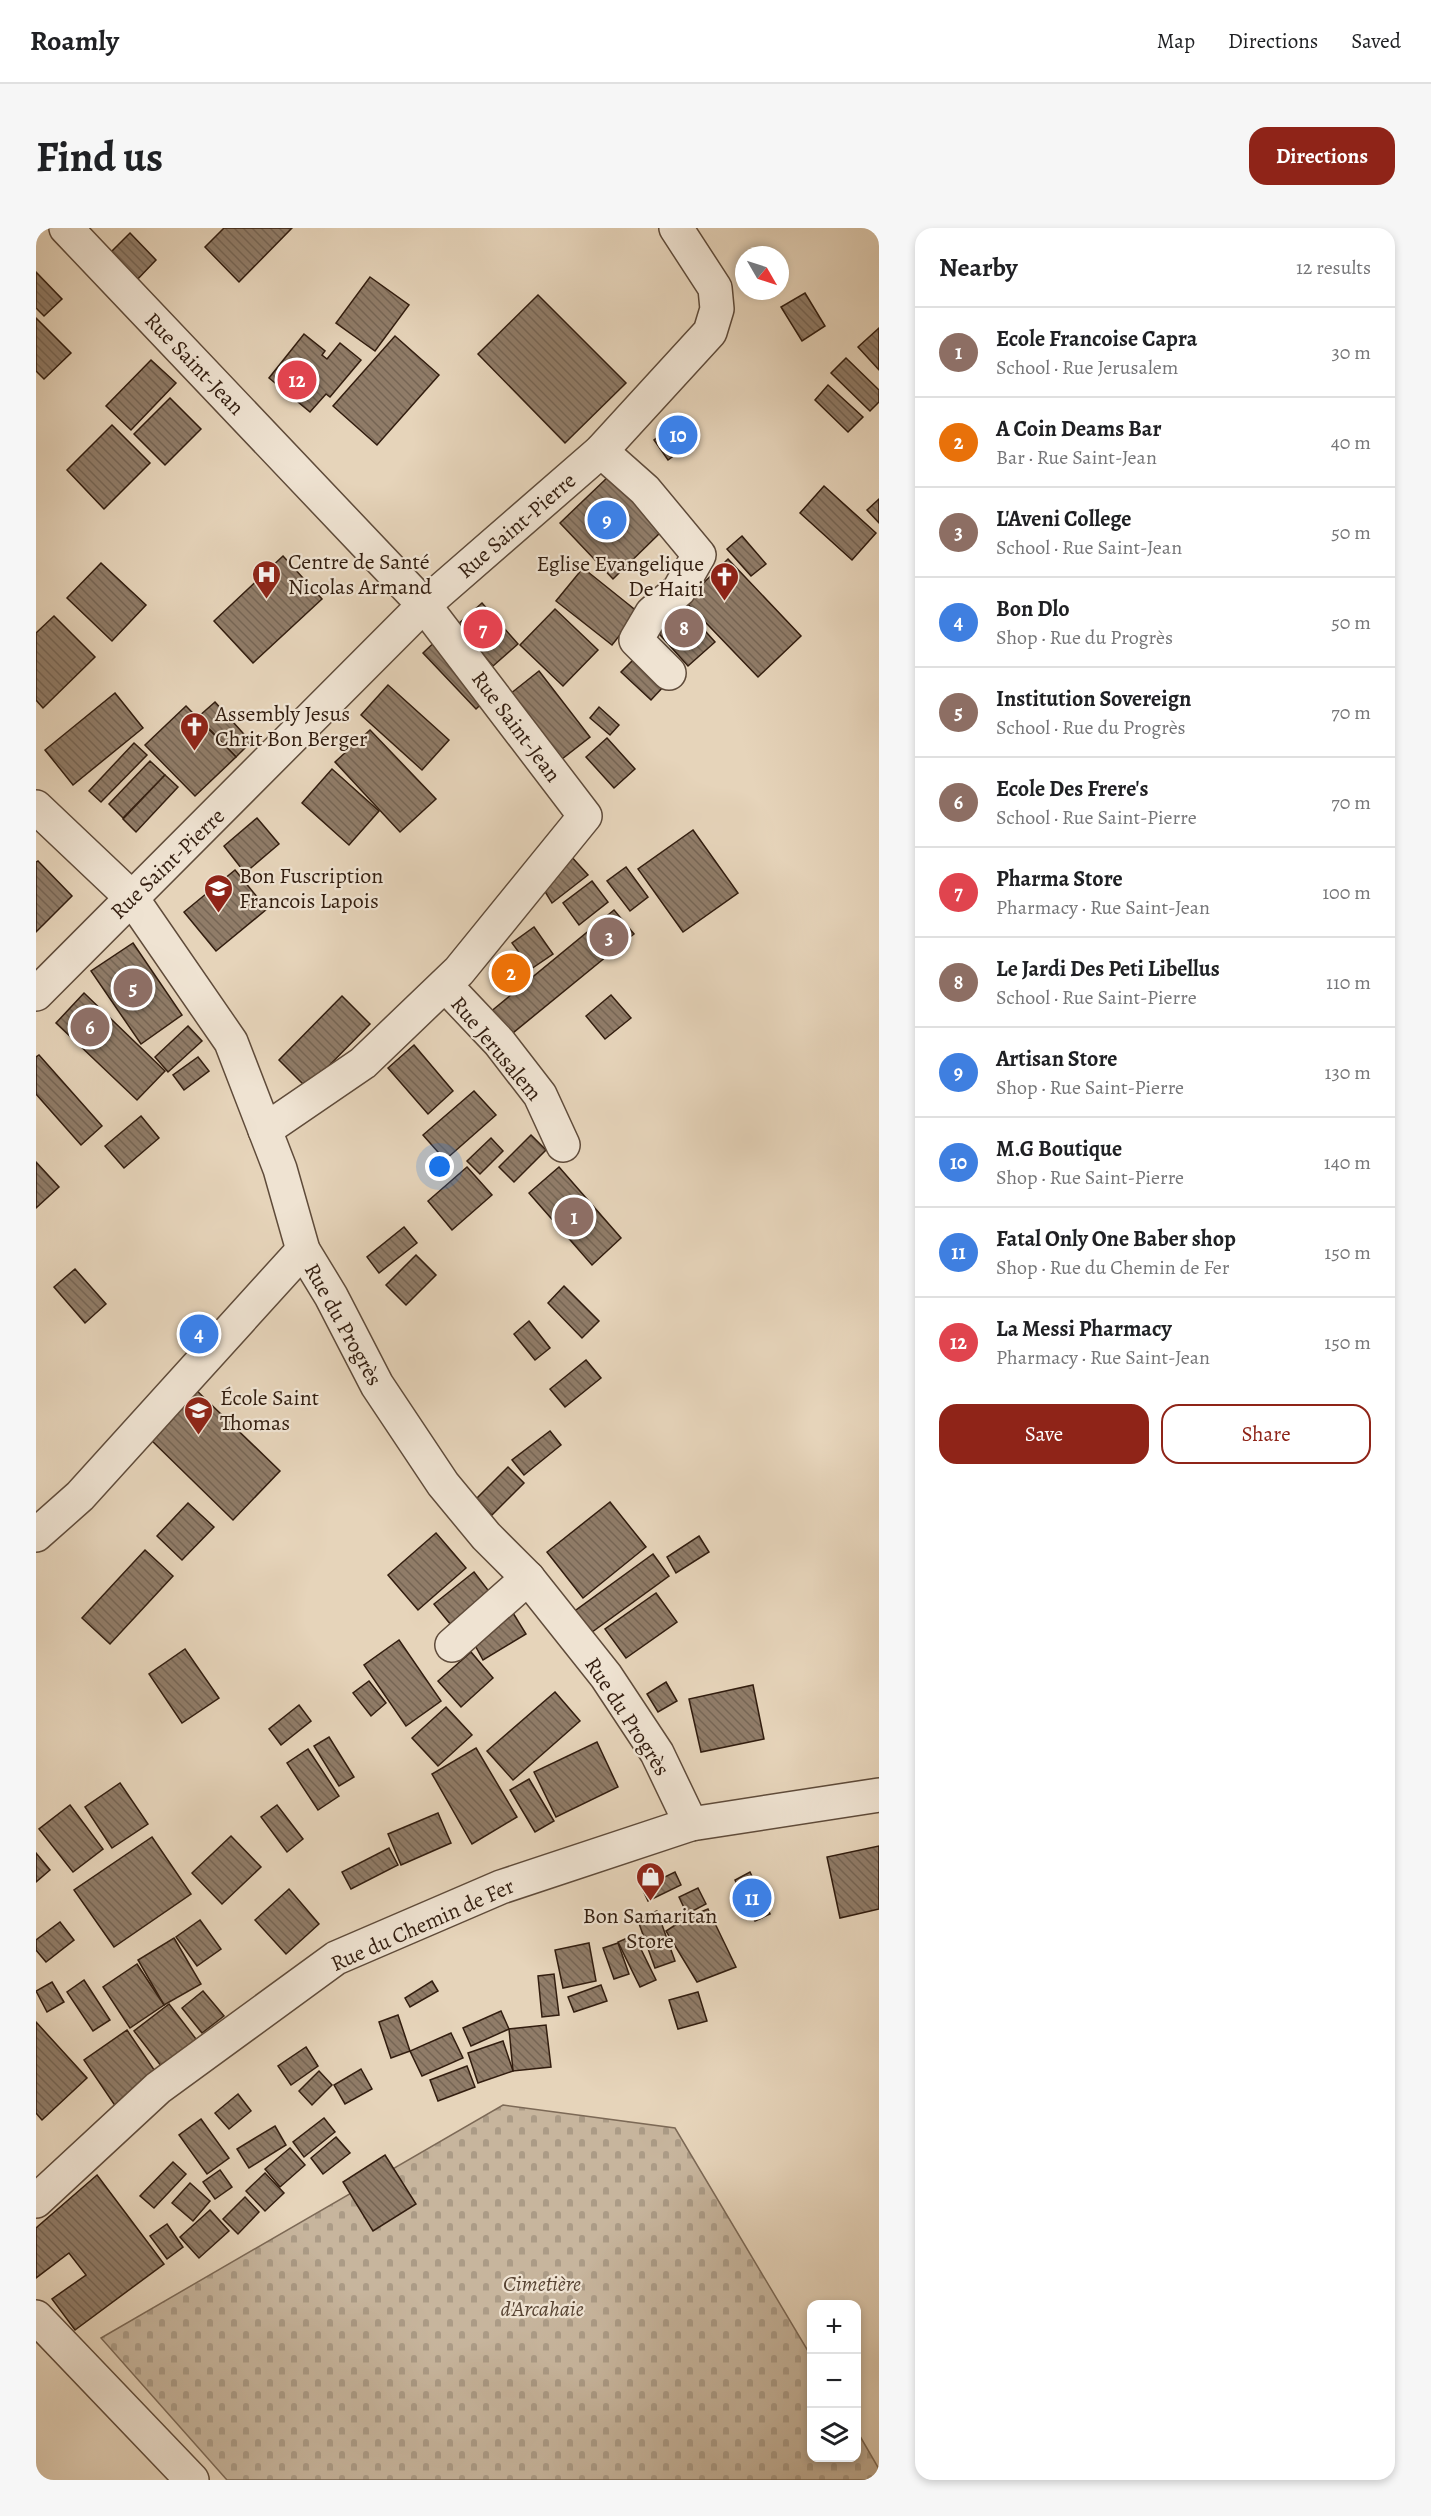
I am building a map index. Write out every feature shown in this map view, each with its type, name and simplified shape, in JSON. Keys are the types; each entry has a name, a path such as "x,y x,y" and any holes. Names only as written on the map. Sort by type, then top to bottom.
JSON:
{"street":[{"name":"Rue Saint-Jean","path":"66,228 424,605 585,816 459,971 445,985 363,1063 265,1130"},
{"name":"Rue Saint-Pierre","path":"36,994 424,605 601,451 710,332 717,309 715,288 676,228"},
{"path":"601,451 645,490 699,555 679,590 652,613 636,640 669,673"},
{"name":"Rue du Progrès","path":"36,807 131,897 231,1042 280,1169 303,1250 331,1296 377,1385 443,1484 486,1536 528,1578 606,1676 657,1753 691,1824"},
{"name":"Rue Jerusalem","path":"445,985 499,1042 540,1095 563,1145"},
{"path":"36,1535 80,1496 303,1250"},
{"path":"452,1645 528,1578"},
{"name":"Rue du Chemin de Fer","path":"36,2201 158,2088 336,1958 501,1887 691,1824 879,1795"},
{"path":"36,2317 192,2480"}],"green space":[{"name":"Cimetière d'Arcahaie","path":"503,2105 675,2128 807,2349 807,2462 861,2462 861,2438 879,2469 879,2480 227,2480 101,2338"}],"building":[{"path":"224,228 292,228 239,282 205,247"},
{"path":"130,233 156,260 135,282 109,254"},
{"path":"36,272 62,299 44,316 36,308"},
{"path":"370,277 409,305 375,351 336,323"},
{"path":"805,293 825,326 802,341 781,307"},
{"path":"538,295 626,383 565,443 478,354"},
{"path":"36,318 71,353 44,379 36,371"},
{"path":"879,328 879,370 858,347"},
{"path":"304,334 325,351 322,355 327,359 340,343 361,360 330,397 326,394 310,412 269,378"},
{"path":"395,336 439,375 377,445 333,406"},
{"path":"846,358 879,390 879,402 870,411 831,373"},
{"path":"151,360 176,383 131,430 106,406"},
{"path":"828,385 863,417 848,432 815,400"},
{"path":"170,398 201,429 165,465 134,434"},
{"path":"684,418 698,438 668,460 654,440"},
{"path":"112,425 150,463 104,509 67,470"},
{"path":"609,476 662,531 613,579 560,523"},
{"path":"824,486 876,533 852,560 800,513"},
{"path":"879,499 879,523 867,510"},
{"path":"742,536 766,564 751,576 727,549"},
{"path":"283,556 322,599 253,663 214,621"},
{"path":"728,559 801,636 758,677 685,601"},
{"path":"101,563 146,605 112,641 67,598"},
{"path":"583,568 638,612 612,645 556,601"},
{"path":"482,603 518,644 493,666 457,625"},
{"path":"680,603 715,642 688,666 653,627"},
{"path":"555,609 598,650 563,686 520,645"},
{"path":"54,616 95,657 43,708 36,700 36,633"},
{"path":"441,636 494,692 476,709 423,653"},
{"path":"635,658 664,686 651,700 621,672"},
{"path":"539,671 590,737 562,759 510,694"},
{"path":"388,685 449,740 422,770 361,715"},
{"path":"115,693 143,728 73,785 45,750"},
{"path":"215,702 251,742 236,757 198,717"},
{"path":"186,706 236,757 195,796 145,745"},
{"path":"599,707 619,725 610,735 590,718"},
{"path":"370,730 436,799 400,832 335,762"},
{"path":"607,738 635,769 614,788 586,757"},
{"path":"134,743 147,755 101,802 89,791"},
{"path":"150,761 165,775 123,818 109,804"},
{"path":"332,769 379,811 349,845 302,803"},
{"path":"165,775 178,787 136,832 123,819"},
{"path":"257,818 279,844 245,873 224,846"},
{"path":"693,830 738,893 683,932 638,869"},
{"path":"569,854 588,875 552,903 541,885"},
{"path":"38,861 72,896 36,932 36,862"},
{"path":"626,867 648,897 630,911 607,881"},
{"path":"235,870 267,909 216,951 184,912"},
{"path":"592,881 608,902 579,925 563,903"},
{"path":"614,910 634,934 508,1037 489,1013"},
{"path":"534,927 553,954 531,969 512,943"},
{"path":"133,943 182,1015 141,1044 91,971"},
{"path":"514,958 526,975 509,987 497,971"},
{"path":"84,993 165,1071 137,1100 56,1023"},
{"path":"611,995 631,1018 605,1039 586,1016"},
{"path":"342,996 370,1024 307,1088 279,1060"},
{"path":"188,1026 202,1041 168,1072 155,1057"},
{"path":"414,1045 453,1091 428,1114 388,1068"},
{"path":"39,1055 102,1126 81,1145 36,1094 36,1057"},
{"path":"198,1057 209,1071 184,1090 173,1075"},
{"path":"474,1091 496,1115 445,1160 423,1135"},
{"path":"141,1116 159,1138 124,1168 105,1146"},
{"path":"531,1135 546,1150 514,1182 499,1167"},
{"path":"491,1138 503,1151 480,1174 467,1161"},
{"path":"36,1162 59,1187 36,1208"},
{"path":"467,1167 492,1195 452,1230 428,1201"},
{"path":"559,1167 621,1238 592,1265 529,1193"},
{"path":"404,1227 417,1243 379,1273 367,1257"},
{"path":"416,1255 436,1275 406,1305 386,1285"},
{"path":"75,1269 106,1304 85,1323 54,1287"},
{"path":"564,1286 599,1321 582,1338 548,1303"},
{"path":"529,1321 550,1348 535,1360 514,1334"},
{"path":"196,1322 211,1336 196,1351 182,1336"},
{"path":"586,1360 601,1378 565,1407 550,1389"},
{"path":"194,1388 280,1471 233,1520 148,1437"},
{"path":"550,1431 561,1445 524,1475 512,1460"},
{"path":"508,1467 524,1483 492,1515 476,1499"},
{"path":"610,1502 646,1547 583,1598 547,1552"},
{"path":"188,1503 214,1527 182,1560 157,1536"},
{"path":"436,1533 466,1568 418,1610 388,1575"},
{"path":"699,1536 709,1552 676,1573 667,1557"},
{"path":"145,1550 173,1576 110,1644 82,1618"},
{"path":"653,1554 669,1576 588,1635 572,1613"},
{"path":"474,1572 491,1594 451,1625 434,1604"},
{"path":"656,1593 677,1622 626,1658 605,1629"},
{"path":"513,1613 526,1634 483,1660 471,1638"},
{"path":"399,1640 441,1701 406,1726 364,1665"},
{"path":"185,1649 219,1698 182,1723 149,1674"},
{"path":"471,1652 493,1678 461,1707 438,1681"},
{"path":"369,1681 386,1703 371,1716 353,1693"},
{"path":"666,1682 677,1701 658,1712 647,1694"},
{"path":"753,1685 764,1739 701,1752 689,1699"},
{"path":"555,1692 580,1721 513,1780 487,1751"},
{"path":"299,1705 311,1721 281,1745 269,1729"},
{"path":"446,1707 472,1735 438,1766 412,1738"},
{"path":"329,1737 354,1777 339,1786 314,1746"},
{"path":"597,1742 618,1787 556,1817 534,1772"},
{"path":"476,1748 517,1817 472,1844 432,1774"},
{"path":"308,1749 339,1796 318,1810 287,1763"},
{"path":"529,1779 554,1821 535,1832 510,1790"},
{"path":"120,1783 148,1824 112,1848 85,1807"},
{"path":"70,1805 103,1849 73,1872 39,1829"},
{"path":"277,1805 303,1839 287,1852 261,1817"},
{"path":"438,1813 451,1843 401,1865 388,1834"},
{"path":"231,1836 261,1867 222,1904 192,1873"},
{"path":"152,1837 191,1894 114,1947 74,1890"},
{"path":"879,1846 879,1909 840,1918 827,1857"},
{"path":"389,1848 398,1865 351,1889 342,1872"},
{"path":"36,1853 50,1870 36,1882"},
{"path":"675,1872 681,1885 648,1901 642,1888"},
{"path":"750,1872 770,1914 755,1921 735,1880"},
{"path":"698,1888 706,1904 687,1914 679,1897"},
{"path":"289,1889 319,1924 286,1954 255,1920"},
{"path":"708,1909 736,1967 697,1982 666,1931 686,1918"},
{"path":"657,1911 675,1961 655,1968 637,1918"},
{"path":"200,1920 221,1949 197,1966 176,1937"},
{"path":"60,1922 74,1940 46,1962 36,1950 36,1940"},
{"path":"634,1935 656,1980 640,1987 618,1942"},
{"path":"174,1938 201,1984 164,2005 138,1960"},
{"path":"589,1943 596,1981 563,1988 555,1950"},
{"path":"618,1943 629,1974 614,1979 603,1948"},
{"path":"137,1964 164,2005 130,2028 103,1987"},
{"path":"554,1974 559,2015 542,2017 538,1976"},
{"path":"84,1980 110,2020 93,2031 67,1992"},
{"path":"432,1981 438,1991 410,2007 405,1998"},
{"path":"52,1982 64,2002 47,2012 36,1991"},
{"path":"601,1985 607,2001 574,2012 568,1997"},
{"path":"203,1991 224,2016 202,2033 182,2008"},
{"path":"698,1992 707,2021 678,2029 669,2000"},
{"path":"169,2004 199,2043 165,2071 134,2031"},
{"path":"501,2011 509,2029 471,2046 463,2028"},
{"path":"398,2015 410,2051 391,2058 379,2022"},
{"path":"36,2022 87,2078 42,2120 36,2113"},
{"path":"546,2025 551,2067 513,2071 509,2029"},
{"path":"127,2030 159,2077 116,2107 84,2060"},
{"path":"451,2033 463,2058 422,2076 410,2051"},
{"path":"503,2041 513,2071 478,2083 468,2053"},
{"path":"306,2047 318,2066 291,2085 278,2066"},
{"path":"467,2066 475,2087 438,2101 430,2080"},
{"path":"361,2069 372,2089 345,2104 334,2085"},
{"path":"319,2071 332,2085 312,2105 299,2091"},
{"path":"238,2094 251,2111 229,2129 215,2113"},
{"path":"324,2118 335,2132 304,2157 293,2142"},
{"path":"201,2119 229,2158 207,2174 179,2135"},
{"path":"275,2126 286,2145 249,2168 237,2149"},
{"path":"336,2137 350,2153 323,2174 311,2158"},
{"path":"290,2148 305,2165 280,2187 265,2169"},
{"path":"385,2155 416,2204 373,2231 343,2182"},
{"path":"173,2162 186,2174 154,2208 140,2196"},
{"path":"220,2170 232,2187 215,2199 203,2182"},
{"path":"265,2173 284,2193 265,2211 246,2191"},
{"path":"97,2175 164,2264 75,2330 52,2299 86,2275 69,2253 36,2278 36,2228"},
{"path":"190,2183 210,2201 193,2221 172,2203"},
{"path":"245,2197 259,2212 238,2234 223,2219"},
{"path":"210,2210 229,2231 199,2258 180,2237"},
{"path":"167,2224 183,2247 167,2259 150,2236"}],"place":[{"name":"La Messi Pharmacy","path":"297,380"},
{"name":"M.G Boutique","path":"678,435"},
{"name":"Artisan Store","path":"607,520"},
{"name":"Centre de Santé Nicolas Armand","path":"267,600"},
{"name":"Eglise Evangelique De Haiti","path":"725,602"},
{"name":"Le Jardi Des Peti Libellus","path":"684,628"},
{"name":"Pharma Store","path":"483,629"},
{"name":"Assembly Jesus Chrit Bon Berger","path":"194,752"},
{"name":"Bon Fuscription Francois Lapois","path":"218,914"},
{"name":"L'Aveni College","path":"609,937"},
{"name":"A Coin Deams Bar","path":"511,973"},
{"name":"Institution Sovereign","path":"133,988"},
{"name":"Ecole Des Frere's","path":"90,1027"},
{"name":"Ecole Francoise Capra","path":"574,1217"},
{"name":"Bon Dlo","path":"199,1334"},
{"name":"École Saint Thomas","path":"199,1436"},
{"name":"Fatal Only One Baber shop","path":"752,1898"},
{"name":"Bon Samaritan Store","path":"650,1902"}]}
